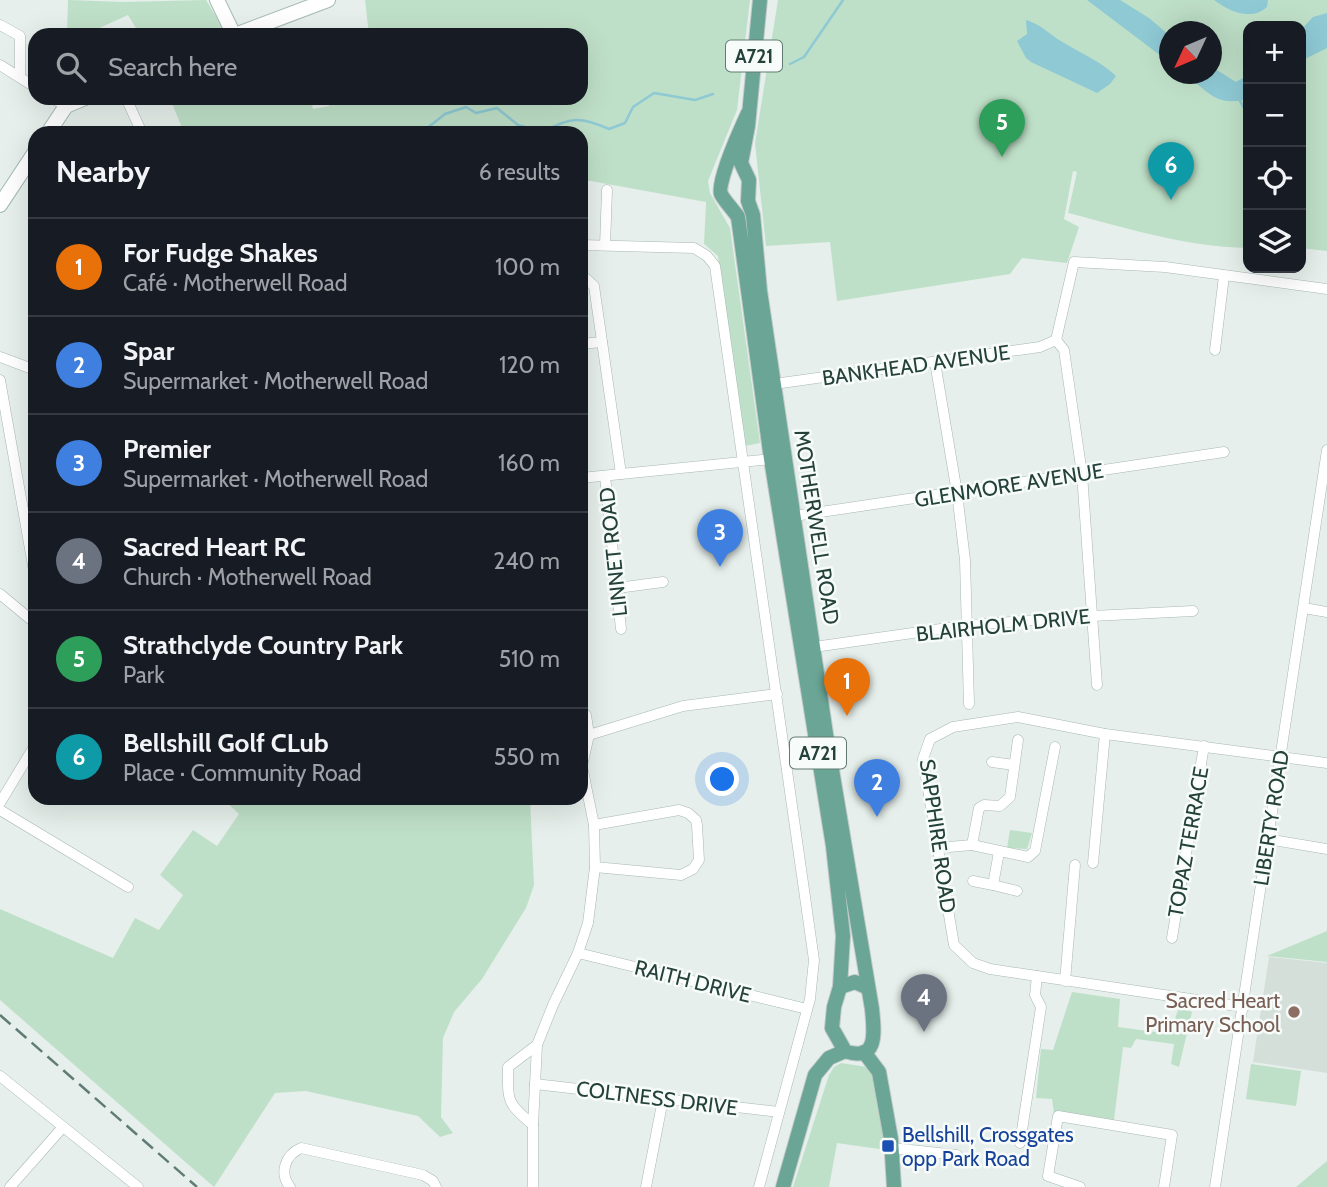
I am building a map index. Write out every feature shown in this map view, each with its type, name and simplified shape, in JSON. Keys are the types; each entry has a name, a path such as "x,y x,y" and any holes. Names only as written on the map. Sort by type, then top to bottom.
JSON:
{"main road":[{"name":"A721","path":"748,195 749,180 741,163 748,126 747,113 760,0"},
{"name":"A721","path":"728,201 720,193 723,177 747,113"},
{"path":"723,177 739,172 745,175"},
{"path":"728,201 737,203 748,195"},
{"name":"MOTHERWELL ROAD","path":"748,195 753,215 760,292 830,757 869,988 874,1038 871,1046 864,1052"},
{"name":"MOTHERWELL ROAD","path":"728,201 738,217 771,459 833,846 843,936 840,987 832,1028 845,1051"},
{"path":"840,987 855,982 869,988"},
{"path":"783,1187 815,1075 829,1058 845,1051 855,1054 864,1052 878,1072 892,1148 894,1187"}],"street":[{"path":"216,0 230,28"},
{"path":"253,28 328,0"},
{"path":"0,25 20,36 20,77"},
{"path":"0,65 28,82"},
{"path":"129,105 139,126"},
{"path":"53,126 66,106"},
{"path":"0,205 28,163"},
{"path":"606,245 607,190"},
{"path":"588,245 694,248 707,256 715,266 814,960 807,1009 759,1187"},
{"path":"1097,685 1082,474 1064,350 1056,340 1074,262 1138,265 1327,289"},
{"path":"1215,350 1224,276"},
{"path":"588,280 594,286 621,474"},
{"name":"BANKHEAD AVENUE","path":"774,384 1040,347 1056,340"},
{"path":"588,343 602,342"},
{"path":"0,357 28,365"},
{"path":"935,362 957,493 965,560 970,704"},
{"path":"0,380 4,431 28,544"},
{"name":"LIBERTY ROAD","path":"1215,1187 1327,450"},
{"name":"GLENMORE AVENUE","path":"794,516 1224,452"},
{"path":"588,477 771,459"},
{"name":"LINNET ROAD","path":"605,476 621,629"},
{"path":"617,588 663,582"},
{"path":"0,594 28,617"},
{"path":"1304,608 1327,612"},
{"name":"BLAIRHOLM DRIVE","path":"814,647 969,625 1092,615 1193,611"},
{"path":"589,735 683,706 777,694"},
{"name":"SAPPHIRE ROAD","path":"1244,1007 990,970 973,963 954,945 923,760 930,738 953,727 1018,717 1105,734 1327,763"},
{"path":"588,728 588,739"},
{"path":"1093,863 1105,734"},
{"path":"972,845 979,808 984,805 1000,806 1010,797 1018,740"},
{"name":"TOPAZ TERRACE","path":"1172,938 1204,746"},
{"path":"937,848 972,845 1028,857 1035,851 1037,844 1055,747"},
{"path":"0,803 28,757"},
{"path":"992,762 1014,765"},
{"path":"533,1187 537,1045 578,953 588,923 595,867 594,825 588,796"},
{"path":"0,810 128,887"},
{"path":"594,825 679,810 692,816 698,825 699,860 693,869 681,875 595,867"},
{"path":"1267,839 1327,849"},
{"path":"993,885 999,852"},
{"path":"1065,981 1075,865"},
{"path":"973,881 1017,891"},
{"name":"RAITH DRIVE","path":"578,953 807,1009"},
{"path":"1020,1143 1041,1007 1035,995 1037,976"},
{"path":"533,1125 512,1107 508,1098 508,1067 537,1045"},
{"path":"0,1076 138,1187"},
{"name":"COLTNESS DRIVE","path":"535,1084 779,1112"},
{"path":"646,1187 663,1099"},
{"path":"1074,1186 1048,1176 1058,1116 1172,1135 1164,1187"},
{"path":"10,1187 63,1127"},
{"path":"290,1187 285,1180 284,1169 289,1156 301,1148 423,1175 433,1181 436,1187"},
{"path":"892,1148 957,1155"}],"shaded area":[{"name":"Sacred Heart Primary School","path":"1269,957 1327,963 1327,1073 1253,1062"}],"green space":[{"path":"68,0 206,0 223,28 136,28 128,15 99,28 67,28"},
{"path":"365,0 750,0 737,110 708,181 710,193 730,228 760,443 745,446 718,256 704,244 706,202 588,181 588,126 181,126 173,105 312,105 313,109 329,105 588,105 588,28 368,28"},
{"path":"778,0 1327,0 1327,251 1306,249 1306,21 1243,21 1243,248 1179,240 1068,213 1077,172 1073,171 1064,219 1079,227 1067,263 1022,258 1010,274 837,301 830,242 766,246 755,143"},
{"path":"229,805 530,805 534,885 526,908 482,979 454,1012 443,1038 441,1117 453,1133 440,1137 418,1116 306,1091 275,1093 214,1187 0,1000 0,909 113,958 135,918 159,930 183,895 160,875 193,830 217,846 239,814"},
{"path":"1010,830 1032,833 1027,849 1007,848"},
{"path":"1327,931 1327,962 1267,956"},
{"path":"1072,992 1120,999 1118,1027 1170,1034 1179,1007 1192,1012 1179,1067 1171,1064 1174,1044 1136,1039 1131,1048 1123,1047 1114,1120 1054,1114 1052,1099 1036,1098 1041,1049 1053,1050"},
{"path":"841,1063 867,1067 872,1073 886,1150 837,1143 829,1187 793,1187 829,1075 834,1067"},
{"path":"1251,1064 1301,1071 1296,1106 1246,1099"},
{"path":"1327,1161 1327,1187 1296,1187"}],"water":[{"path":"1087,0 1120,0 1149,18 1159,26 1159,54"},
{"path":"1214,0 1268,0 1267,7 1261,11 1247,14 1234,11"},
{"path":"1327,13 1327,48 1306,58 1306,25 1313,17"},
{"path":"1026,20 1096,61 1116,76 1097,93 1031,62 1017,41 1027,34"},
{"path":"1222,73 1236,82 1243,78 1243,100 1228,101 1207,92 1197,84 1222,84"}],"waterway":[{"path":"790,64 804,57 843,0"},
{"path":"555,126 583,120 609,129 625,123 633,107 654,93 695,100 713,94"},
{"path":"1240,101 1243,106"},
{"path":"430,126 445,114 466,107 476,113 497,108 522,126"}],"railway":[{"path":"0,1015 197,1187"}],"place":[{"name":"Strathclyde Country Park","path":"1002,157"},
{"name":"Bellshill Golf CLub","path":"1171,200"},
{"name":"Premier","path":"720,567"},
{"name":"For Fudge Shakes","path":"847,716"},
{"name":"Spar","path":"877,817"},
{"name":"Sacred Heart Primary School","path":"1294,1012"},
{"name":"Sacred Heart RC","path":"924,1032"},
{"name":"Bellshill, Crossgates opp Park Road","path":"888,1146"}]}
